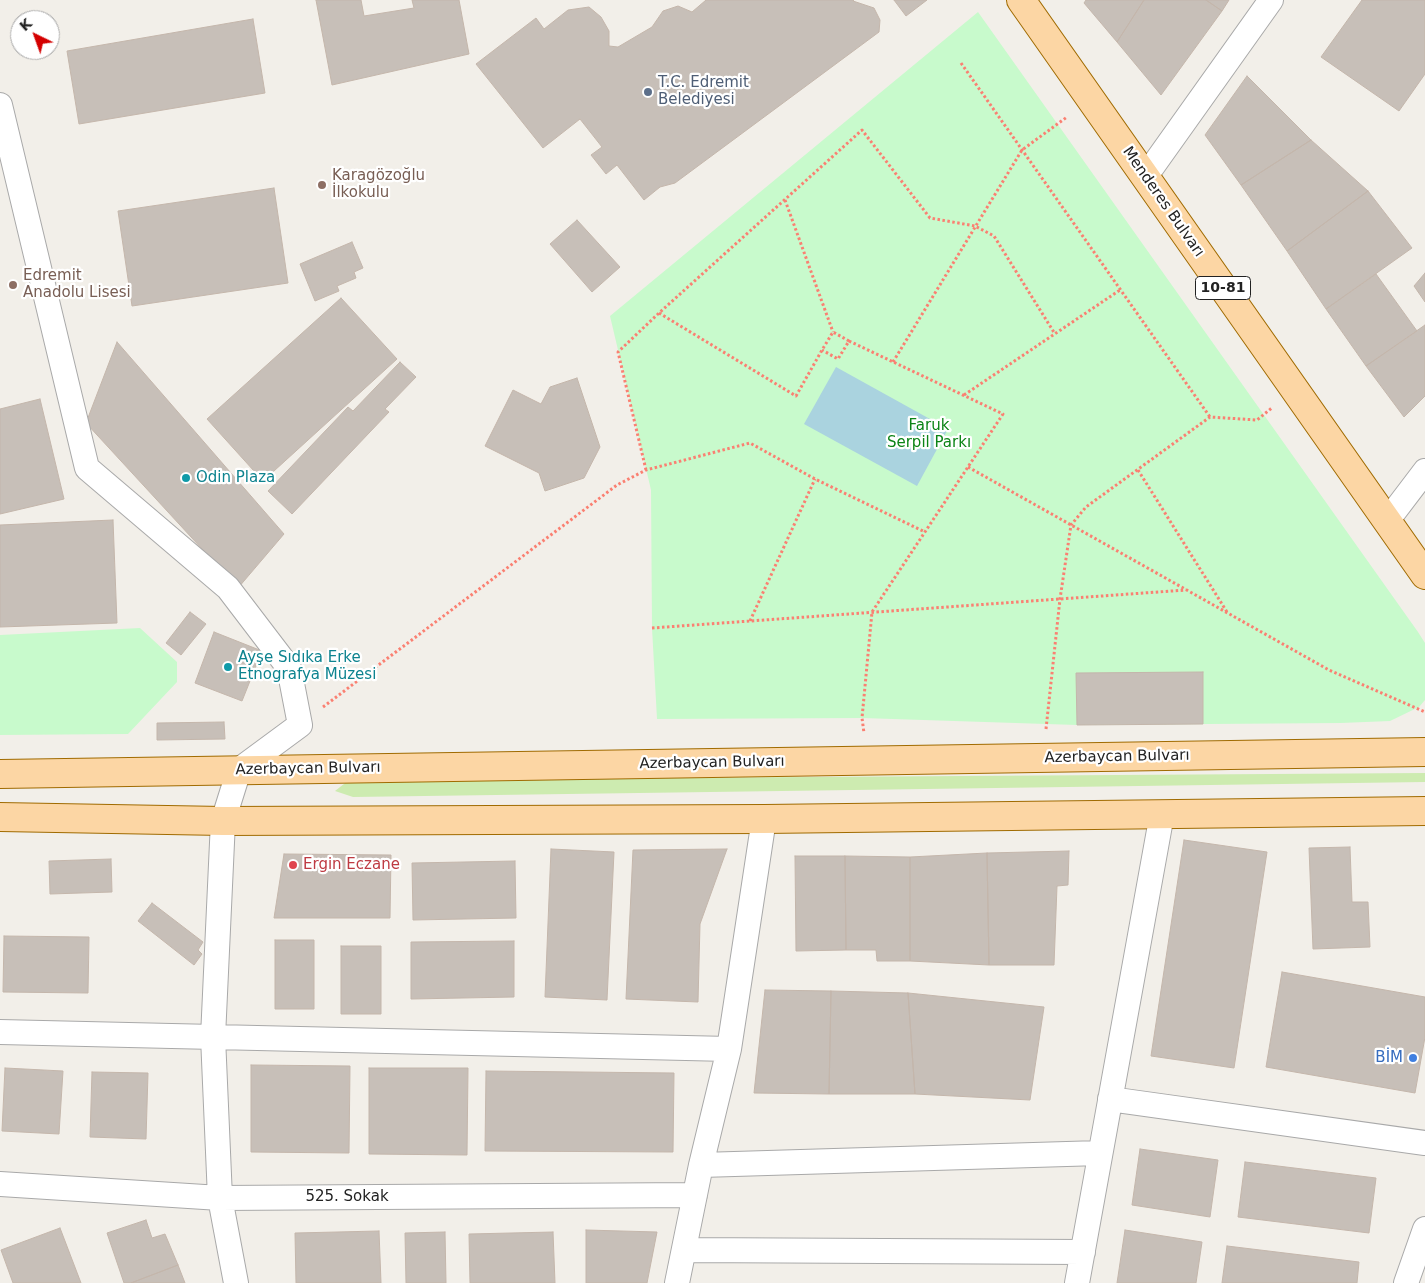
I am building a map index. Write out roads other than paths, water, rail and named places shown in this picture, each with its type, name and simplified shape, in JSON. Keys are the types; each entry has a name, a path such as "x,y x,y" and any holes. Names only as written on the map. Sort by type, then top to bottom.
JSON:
{"main road":[{"name":"Menderes Bulvarı","path":"1021,0 1425,575"},
{"name":"Azerbaycan Bulvarı","path":"0,774 1425,752"},
{"path":"0,817 223,821 764,818 1425,811"}],"street":[{"path":"1145,177 1272,0"},
{"path":"0,105 87,468 228,588 288,668 300,725 239,770 223,821 213,1037 220,1198 236,1283"},
{"path":"1387,521 1425,471"},
{"path":"1078,1283 1162,814"},
{"path":"677,1283 701,1165 729,1049 764,818"},
{"path":"0,1032 729,1049"},
{"path":"1110,1099 1425,1144"},
{"path":"701,1165 1100,1153"},
{"name":"525. Sokak","path":"0,1184 220,1198 695,1195"},
{"path":"1406,1283 1425,1229"},
{"path":"684,1250 1083,1252"}],"water":[{"path":"836,367 948,429 917,486 804,424"}],"place":[{"name":"T.C. Edremit Belediyesi","path":"648,92"},
{"name":"Karagözoğlu İlkokulu","path":"322,185"},
{"name":"Edremit Anadolu Lisesi","path":"13,285"},
{"name":"Odin Plaza","path":"186,478"},
{"name":"Ayşe Sıdıka Erke Etnografya Müzesi","path":"228,667"},
{"name":"Ergin Eczane","path":"293,865"},
{"name":"BİM","path":"1413,1058"}],"park label":[{"name":"Faruk Serpil Parkı","path":"929,434"}]}
